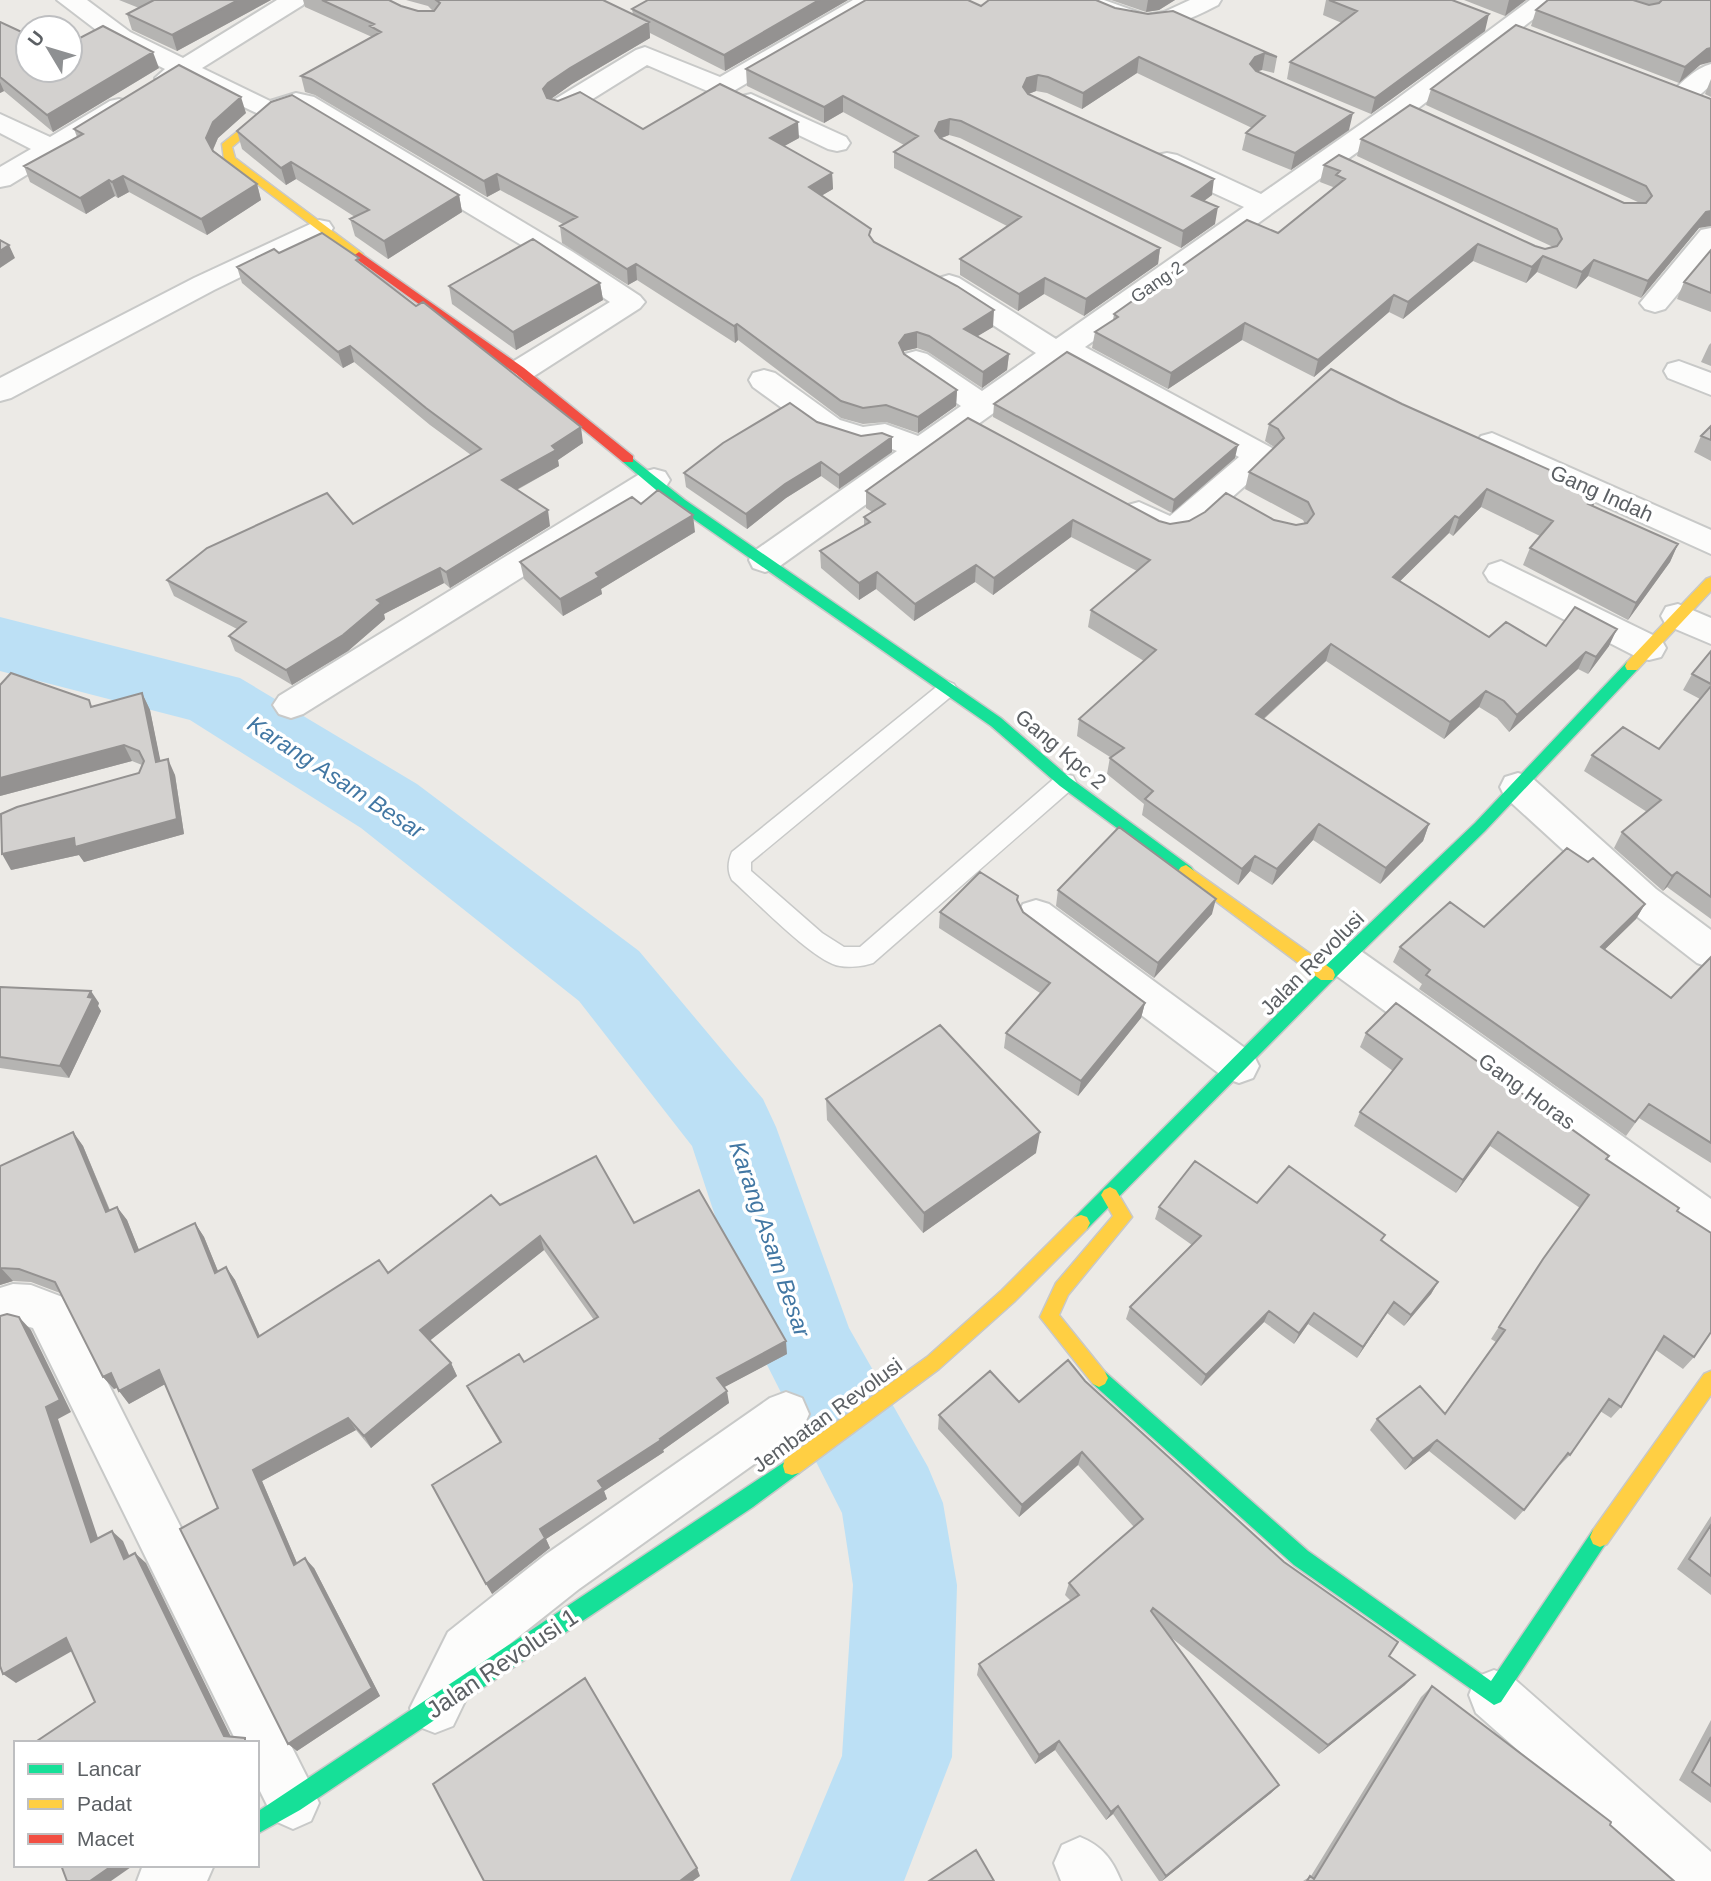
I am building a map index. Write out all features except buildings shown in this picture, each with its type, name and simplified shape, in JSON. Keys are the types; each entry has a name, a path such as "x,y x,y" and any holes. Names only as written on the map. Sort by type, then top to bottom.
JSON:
{"street":[{"path":"69,0 96,16 114,33 269,111 296,101 305,103 564,258 630,302 520,371"},
{"path":"0,179 294,0"},
{"path":"721,87 871,0"},
{"path":"1083,0 1139,23 1156,24 1209,0"},
{"name":"Gang 2","path":"765,560 922,449 979,418 1171,257 1345,163 1361,123 1416,113 1506,29 1546,0"},
{"path":"561,107 577,84 645,55 721,87 837,143"},
{"path":"1682,97 1711,72"},
{"path":"1657,87 1711,108"},
{"name":"Gang Kpc 2","path":"269,111 226,146 226,153 319,228 430,304 520,371 680,503 996,722 1065,782 1336,968"},
{"path":"0,122 50,148"},
{"path":"1138,148 1264,206"},
{"path":"0,391 204,284 319,228"},
{"path":"1655,303 1702,262 1711,236"},
{"path":"920,269 968,294 1060,351 1261,456 1232,499 1177,528 1167,528 1108,495"},
{"path":"916,361 979,418"},
{"path":"1679,371 1711,385"},
{"path":"764,380 829,427 862,438 885,434 922,449"},
{"name":"Gang Indah","path":"1492,443 1711,543"},
{"path":"291,705 654,480"},
{"path":"1501,573 1650,648"},
{"name":"Jalan Revolusi","path":"933,1363 1008,1296 1518,787 1711,582"},
{"path":"1678,616 1711,632"},
{"path":"1518,787 1643,900 1711,952"},
{"path":"1036,915 1239,1066"},
{"name":"Gang Horas","path":"1336,968 1711,1223"},
{"path":"1110,1195 1123,1217 1062,1289 1049,1317 1099,1378 1301,1558 1494,1695 1705,1881"},
{"path":"0,1309 11,1304 26,1304 50,1313 242,1741"},
{"name":"Jembatan Revolusi","path":"746,1500 933,1363"},
{"path":"1494,1695 1584,1559 1711,1380"},
{"path":"435,1708 465,1649 562,1572 786,1414"},
{"name":"Jalan Revolusi 1","path":"275,1814 746,1500"},
{"path":"259,1778 275,1814"},
{"path":"163,1881 185,1867"}],"lane":[{"path":"947,689 740,858 740,874 814,940 840,957 865,956 1065,782"}],"waterway":[{"name":"Karang Asam Besar","path":"0,644 213,698 389,806 609,976 731,1127 808,1349 892,1503 905,1585 897,1757 847,1881"}],"traffic: fast":[{"path":"628,459 680,503 996,722 1065,782 1186,871"},
{"path":"1081,1223 1327,975 1480,827 1632,666"},
{"path":"1099,1378 1301,1558 1494,1695 1600,1537"},
{"path":"259,1823 293,1803 746,1500 792,1466"}],"traffic: slow":[{"path":"269,111 226,146 230,159 359,256"},
{"path":"1632,666 1711,582"},
{"path":"1186,871 1327,975"},
{"path":"1099,1378 1049,1317 1062,1289 1123,1217 1110,1195"},
{"path":"792,1466 933,1363 1008,1296 1081,1223"},
{"path":"1600,1537 1711,1380"}],"traffic: jam":[{"path":"359,256 520,371 628,459"}]}
